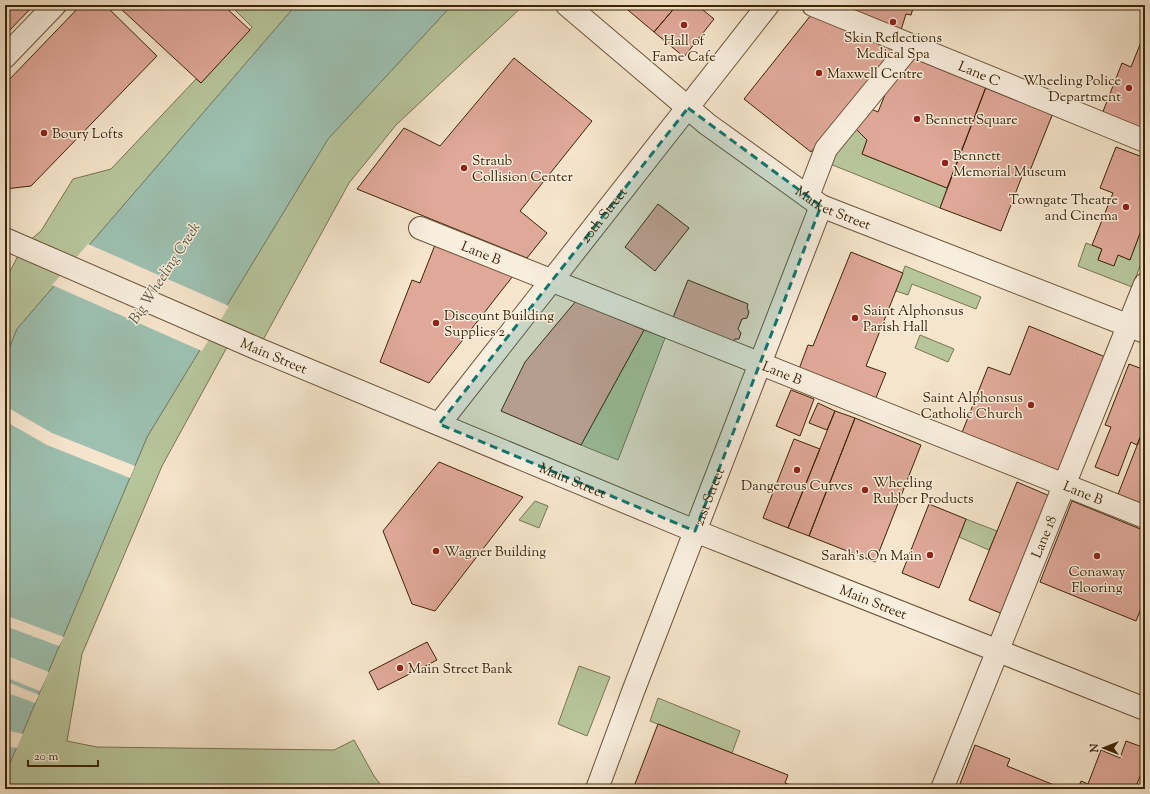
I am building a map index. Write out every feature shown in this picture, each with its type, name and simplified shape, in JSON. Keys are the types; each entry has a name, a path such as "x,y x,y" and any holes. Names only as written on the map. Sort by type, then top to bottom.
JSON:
{"street":[{"path":"5,57 55,5"},
{"name":"Market Street","path":"567,5 688,108 815,201 1137,329"},
{"name":"20th Street","path":"439,424 768,5"},
{"name":"Lane C","path":"814,5 1145,141"},
{"name":"21st Street","path":"597,789 760,365 815,201 826,149 912,45"},
{"name":"Lane B","path":"420,228 760,365 1065,484 1145,517"},
{"name":"Main Street","path":"14,243 232,338 695,531 1145,709"},
{"name":"Lane 18","path":"942,789 1065,484 1137,329 1145,284"}],"highlighted area":[{"path":"688,108 821,206 695,531 439,424"}],"shaded area":[{"path":"230,5 296,5 17,329 5,359 5,281 23,246 41,231 73,179 111,169 196,79 201,83 252,27"},
{"path":"452,5 524,5 396,125 349,183 258,349 232,338 162,466 82,654 67,741 97,747 334,750 354,740 374,776 384,789 5,789 5,775 147,437 328,139"},
{"path":"853,126 867,140 862,154 947,188 940,208 830,164"},
{"path":"1145,220 1145,253 1132,287 1078,266 1086,243 1102,249 1098,259 1105,262 1118,255 1130,260"},
{"path":"905,266 981,297 976,309 912,284 908,295 896,291"},
{"path":"644,330 665,338 618,460 581,445"},
{"path":"920,335 954,349 948,362 915,348"},
{"path":"535,501 548,506 539,528 519,520"},
{"path":"966,519 997,531 989,550 959,537"},
{"path":"579,666 610,677 587,736 558,724"},
{"path":"658,698 740,731 732,753 650,721"}],"water":[{"name":"Big Wheeling Creek","path":"296,5 452,5 328,139 147,437 5,775 5,359 17,329"}],"pier":[{"path":"88,244 229,306 202,351 52,285"},
{"path":"5,406 52,433 135,466 130,478 47,445 5,421"},
{"path":"5,615 64,637 59,646 5,626"},
{"path":"5,655 49,672 40,691 5,677"},
{"path":"5,681 39,695 35,703 5,692"},
{"path":"5,730 23,734 17,748 5,746"}],"building":[{"path":"5,5 34,5 5,35"},
{"name":"Boury Lofts","path":"81,5 105,5 157,56 31,186 5,189 5,84"},
{"path":"122,5 223,5 250,30 201,83 120,8"},
{"path":"622,5 677,5 654,32"},
{"name":"Hall of Fame Cafe","path":"677,5 697,5 714,19 684,57 654,32"},
{"name":"Skin Reflections Medical Spa","path":"838,5 914,5 911,15 906,14 901,30"},
{"name":"Maxwell Centre","path":"811,15 894,48 811,152 744,99"},
{"name":"Wheeling Police Department","path":"1145,32 1145,130 1102,114 1122,63 1131,67"},
{"name":"Bennett Square","path":"910,57 986,87 947,188 862,154 867,140 853,126 869,108 878,112 895,70 904,73"},
{"name":"Straub Collision Center","path":"514,58 592,121 520,211 547,233 527,258 357,189 404,128 440,146"},
{"path":"986,87 1053,113 1029,173 1024,171 1001,231 940,208"},
{"name":"Towngate Theatre and Cinema","path":"1116,147 1145,158 1145,220 1130,260 1118,255 1114,266 1098,260 1102,249 1092,245 1113,193 1100,188"},
{"path":"658,204 689,228 655,271 625,247"},
{"name":"Discount Building Supplies 2","path":"435,245 513,276 429,383 380,362 412,280 420,283"},
{"name":"Saint Alphonsus Parish Hall","path":"851,252 903,273 866,366 886,373 875,400 799,369 808,345 813,346"},
{"path":"688,280 748,304 747,308 749,312 747,318 742,319 738,329 741,333 739,339 735,339 733,343 672,320"},
{"path":"576,301 644,330 581,445 501,411 525,362"},
{"name":"Saint Alphonsus Catholic Church","path":"1029,326 1108,358 1061,475 961,435 988,367 1010,375"},
{"path":"1129,364 1145,370 1145,425 1137,445 1131,442 1118,476 1095,467 1111,427 1105,425"},
{"path":"791,390 814,399 800,436 776,426"},
{"path":"818,403 835,411 827,430 809,423"},
{"path":"835,411 855,418 809,536 788,528"},
{"name":"Wheeling Rubber Products","path":"855,418 921,445 875,562 809,536"},
{"path":"1145,425 1145,508 1117,497"},
{"name":"Dangerous Curves","path":"794,439 820,449 788,528 763,518"},
{"name":"Wagner Building","path":"439,462 523,497 435,611 412,604 383,531"},
{"path":"1017,482 1052,497 1005,615 969,600"},
{"name":"Conaway Flooring","path":"1072,501 1145,531 1145,599 1136,621 1040,582"},
{"name":"Sarah's On Main","path":"929,504 966,519 939,588 902,573"},
{"name":"Main Street Bank","path":"427,642 437,660 378,690 369,672"},
{"path":"658,724 788,775 785,783 801,789 633,789"},
{"path":"1126,741 1145,748 1145,764 1135,789 1078,789 1081,781 1088,784 1101,750 1120,758"},
{"path":"975,745 1010,759 1007,766 1064,789 958,789"}],"place":[{"name":"Skin Reflections Medical Spa","path":"893,22"},
{"name":"Hall of Fame Cafe","path":"684,25"},
{"name":"Maxwell Centre","path":"819,73"},
{"name":"Wheeling Police Department","path":"1129,88"},
{"name":"Bennett Square","path":"917,119"},
{"name":"Boury Lofts","path":"44,133"},
{"name":"Bennett Memorial Museum","path":"945,163"},
{"name":"Straub Collision Center","path":"464,168"},
{"name":"Towngate Theatre and Cinema","path":"1126,207"},
{"name":"Saint Alphonsus Parish Hall","path":"855,318"},
{"name":"Discount Building Supplies 2","path":"436,323"},
{"name":"Saint Alphonsus Catholic Church","path":"1031,405"},
{"name":"Dangerous Curves","path":"797,470"},
{"name":"Wheeling Rubber Products","path":"865,490"},
{"name":"Wagner Building","path":"436,551"},
{"name":"Sarah's On Main","path":"930,555"},
{"name":"Conaway Flooring","path":"1097,556"},
{"name":"Main Street Bank","path":"400,668"}]}
